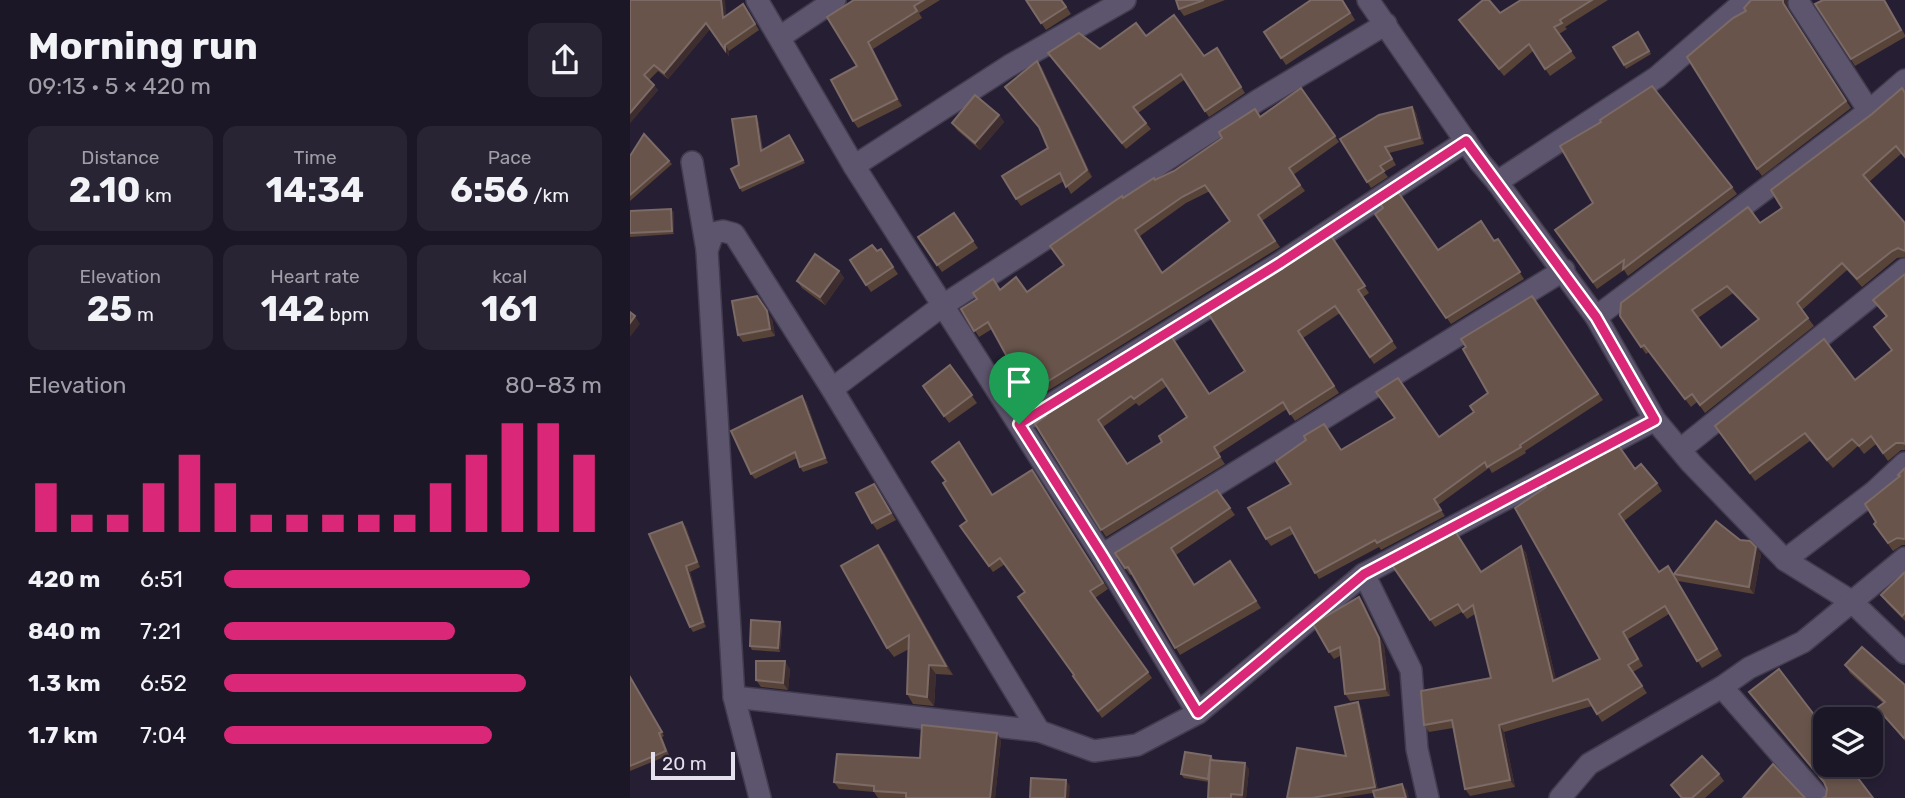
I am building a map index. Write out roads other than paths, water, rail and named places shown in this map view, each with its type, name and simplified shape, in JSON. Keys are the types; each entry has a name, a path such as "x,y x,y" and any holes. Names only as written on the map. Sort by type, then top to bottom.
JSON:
{"street":[{"path":"757,0 855,166 1102,555 1198,713"},
{"path":"780,37 835,0"},
{"path":"855,166 1009,66 1125,0"},
{"path":"1368,0 1466,141 1564,270 1596,317 1655,420 1691,463 1785,560 1851,601 1905,653"},
{"path":"1497,182 1657,77 1746,0"},
{"path":"1799,3 1869,111"},
{"path":"832,389 942,306 1257,101 1386,24"},
{"path":"1596,317 1869,111 1905,80"},
{"path":"1019,424 1280,263 1466,141"},
{"path":"692,162 707,251 734,697 760,798"},
{"path":"707,251 713,233 723,231 734,234 832,389 1039,732"},
{"path":"1681,449 1905,269"},
{"path":"1102,555 1564,270"},
{"path":"734,697 1039,732 1094,751 1137,746 1198,713 1364,574 1655,420"},
{"path":"1785,560 1875,491 1905,463"},
{"path":"1560,798 1589,764 1722,687 1749,668 1802,642 1905,558"},
{"path":"1364,574 1411,670 1417,749 1428,798"},
{"path":"1722,687 1819,798"}]}
